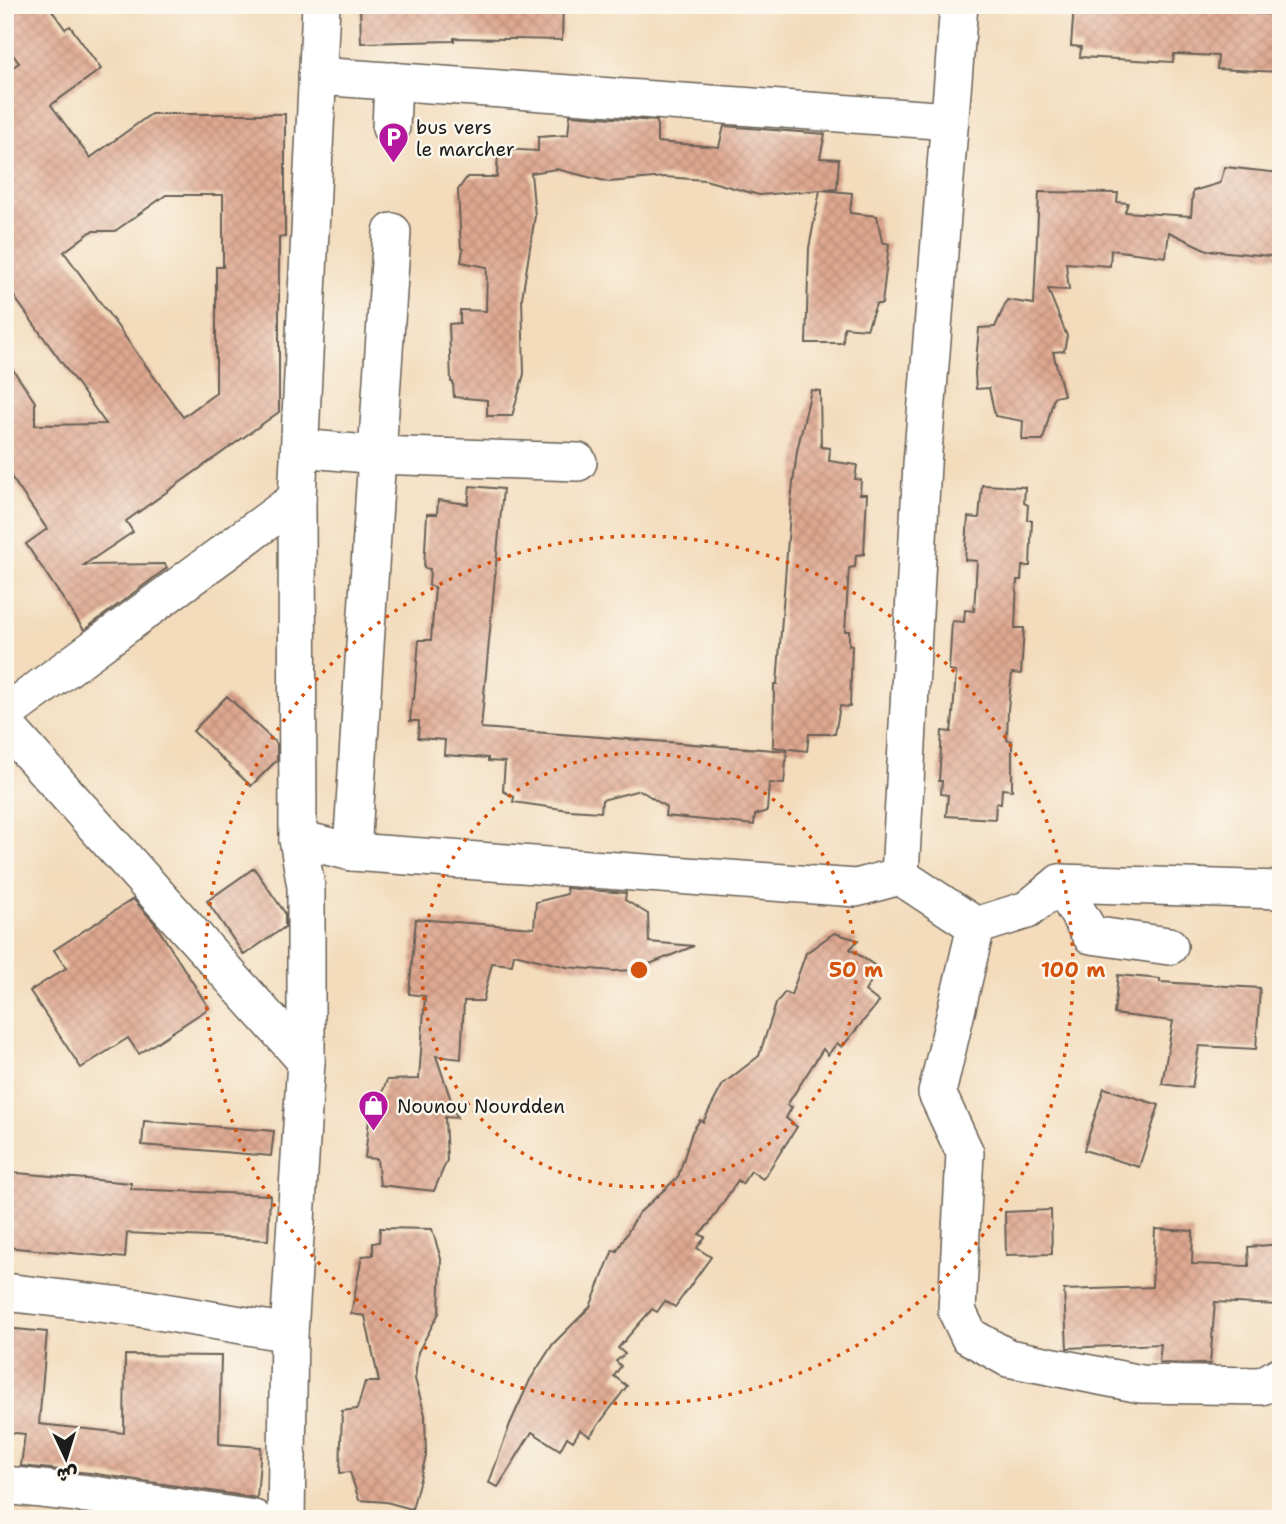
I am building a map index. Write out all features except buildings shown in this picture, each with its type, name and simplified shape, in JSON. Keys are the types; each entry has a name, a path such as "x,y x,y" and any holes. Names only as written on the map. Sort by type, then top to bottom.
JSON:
{"street":[{"path":"286,1519 289,1333 306,1061 306,887 298,839 298,499 321,5"},
{"path":"900,876 922,464 959,5"},
{"path":"317,76 950,121"},
{"path":"391,128 393,81"},
{"path":"352,852 392,232"},
{"path":"300,448 377,455 578,461"},
{"path":"5,714 298,499"},
{"path":"5,724 306,1061"},
{"path":"298,839 352,852 856,888 900,876 976,926"},
{"path":"976,926 1027,910 1060,883 1281,890"},
{"path":"1060,883 1091,935 1169,946"},
{"path":"976,926 937,1093 965,1153 957,1311 969,1336 1008,1358 1141,1384 1262,1386 1281,1375"},
{"path":"5,1292 140,1308 289,1333"},
{"path":"5,1485 87,1506 254,1519"}],"place":[{"name":"bus vers le marcher","path":"393,165"},
{"name":"Nounou Nourdden","path":"374,1133"}]}
